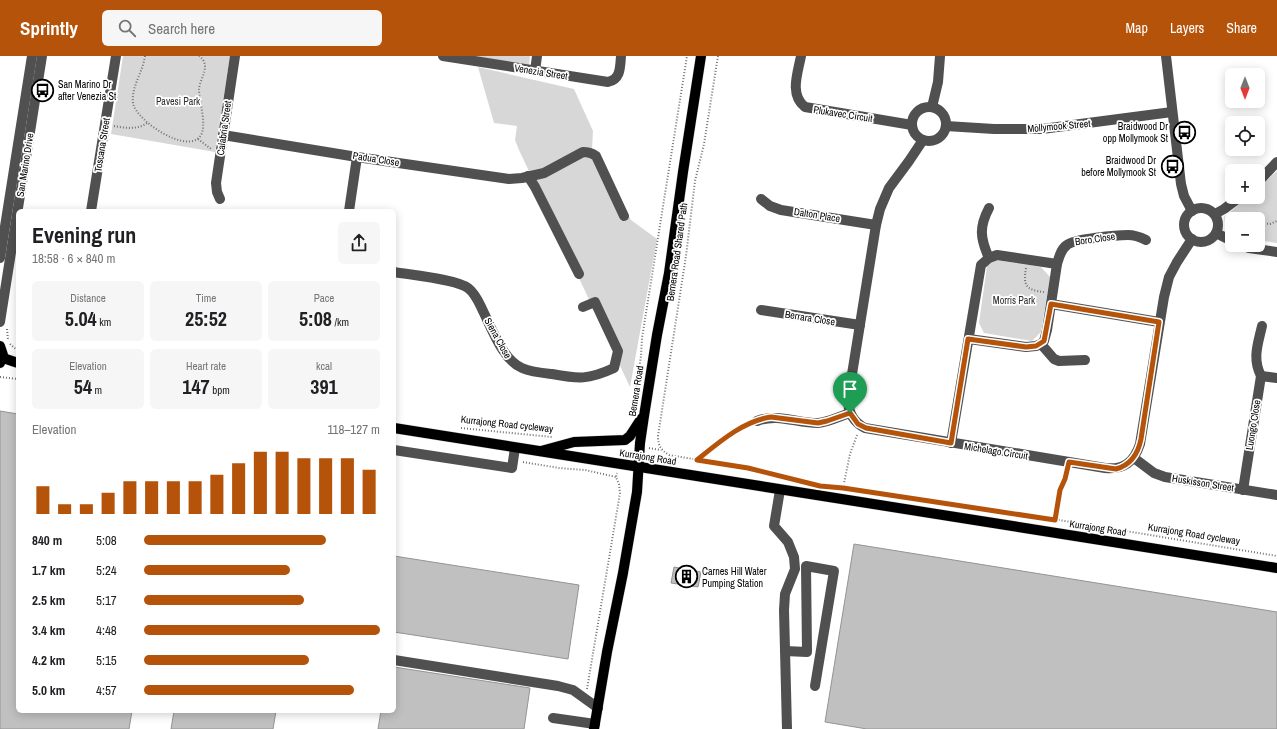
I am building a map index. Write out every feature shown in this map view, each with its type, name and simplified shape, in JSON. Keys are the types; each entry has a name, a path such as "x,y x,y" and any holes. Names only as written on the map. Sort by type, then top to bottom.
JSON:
{"main road":[{"name":"Bernera Road","path":"595,727 607,652 637,492 640,443 657,335 669,273 701,56"},
{"path":"0,346 3,351 1,361 16,363"},
{"path":"536,452 574,442 625,440 630,436 644,416"},
{"name":"Kurrajong Road","path":"396,428 536,452 1277,568"}],"street":[{"name":"San Marino Drive","path":"0,258 32,56"},
{"name":"San Marino Drive","path":"20,209 42,56"},
{"name":"Toscana Street","path":"91,209 116,56"},
{"name":"Calabria Street","path":"220,199 217,192 216,183 235,56"},
{"name":"Venezia Street","path":"443,56 608,82 616,79 619,74 621,56"},
{"path":"535,71 537,56"},
{"name":"Plukavec Circuit","path":"801,56 796,94 799,102 805,107 912,125"},
{"path":"932,107 940,73 940,56"},
{"path":"1166,56 1181,184 1184,196 1192,211"},
{"path":"926,107 932,107 942,113 946,126 944,132 940,136 935,140 928,141 923,140 915,134 912,125 913,118 919,110 926,107"},
{"name":"Mollymook Street","path":"946,126 994,129 1042,129 1172,112"},
{"name":"Padua Close","path":"223,135 503,179 516,179 544,173 583,152 592,153 596,156 624,216"},
{"path":"860,426 850,413 848,398 876,224 885,194 912,158 923,140"},
{"path":"349,209 357,157"},
{"path":"1265,175 1277,162"},
{"path":"528,176 579,274"},
{"name":"Dalton Place","path":"761,199 770,206 781,210 876,224"},
{"path":"1215,214 1231,204"},
{"path":"989,208 981,227 984,247 989,258"},
{"path":"1196,209 1206,209 1215,214 1218,223 1216,233 1208,241 1197,242 1186,232 1184,227 1186,218 1192,211 1196,209"},
{"path":"1216,233 1225,238"},
{"name":"San Marino Drive","path":"3,325 16,235"},
{"name":"Boro Close","path":"1041,344 1046,336 1057,264 1061,251 1068,244 1073,242 1128,235 1146,240"},
{"path":"1134,458 1141,439 1159,322 1169,277 1192,239"},
{"path":"1265,250 1277,252"},
{"path":"951,443 981,265 989,258 997,255 1057,264"},
{"name":"Siena Close","path":"396,272 456,282 468,288 476,298 511,362 523,369 571,378 583,378 598,375 614,368 618,351 595,302 583,307"},
{"path":"1051,304 1159,322"},
{"name":"Berrara Close","path":"761,310 860,326"},
{"path":"1262,326 1256,364 1261,376 1277,378"},
{"path":"968,339 1026,347 1041,344 1054,359 1059,361 1085,360"},
{"name":"Luongo Close","path":"1243,490 1261,376"},
{"path":"756,421 764,418 777,417 818,423 850,413"},
{"name":"Michelago Circuit","path":"860,426 871,430 1116,469 1126,465 1134,458"},
{"path":"396,450 512,468 515,448"},
{"name":"Huskisson Street","path":"1134,458 1150,471 1159,475 1277,495"},
{"path":"780,490 774,526 788,542 794,557 795,569 785,594 784,610 787,729"},
{"path":"785,651 807,652 806,566 834,571 815,686"},
{"path":"396,660 558,686 573,690 598,708"},
{"path":"554,718 595,727"}],"path":[{"path":"144,56 144,65 135,89 133,104 147,123 178,140 186,142 192,142 198,139 202,134 203,128 199,89 206,69 203,57 199,56"},
{"path":"631,421 641,356 642,338 687,56"},
{"name":"Bernera Road Shared Path","path":"697,460 669,455 661,450 658,442 658,436 686,256 695,181 704,144 718,56"},
{"path":"105,124 132,128 143,126 147,123"},
{"path":"198,139 212,150 221,153"},
{"path":"1265,224 1270,224 1277,221"},
{"path":"1027,259 1024,283 1029,289 1053,294"},
{"path":"3,325 7,339 12,347 16,349"},
{"path":"0,377 16,379"},
{"path":"697,460 716,444 742,427 756,421"},
{"path":"843,488 850,454 860,426"},
{"name":"Kurrajong Road cycleway","path":"456,427 553,438"},
{"path":"697,460 748,468 814,484"},
{"path":"1055,520 1060,490 1065,479 1069,462"},
{"path":"593,650 620,493 619,484 616,477"},
{"name":"Kurrajong Road cycleway","path":"832,487 1055,520 1277,556"}],"green space":[{"name":"Pavesi Park","path":"123,56 230,56 215,152 111,134"},
{"path":"470,56 530,56 529,65"},
{"path":"478,67 574,89 593,131 592,149 631,220 657,239 630,387 519,150 515,140 517,126 494,123"},
{"path":"1277,171 1277,243 1265,241 1265,212 1230,212 1240,204 1265,204 1265,182"},
{"name":"Morris Park","path":"996,260 1041,267 1050,277 1041,332 1032,341 984,333 979,323 987,266"}],"building":[{"path":"0,411 16,414 16,713 132,713 129,729 0,729"},
{"path":"854,544 1277,612 1277,729 867,729 825,722"},
{"path":"396,556 579,585 568,659 396,632"},
{"name":"Carnes Hill Water Pumping Station","path":"674,567 701,572 698,587 671,583"},
{"path":"396,667 530,688 524,729 378,729 381,713 396,713"},
{"path":"174,713 276,713 273,729 171,729"}],"place":[{"name":"San Marino Dr after Venezia St","path":"42,90"},
{"name":"Braidwood Dr opp Mollymook St","path":"1184,132"},
{"name":"Braidwood Dr before Mollymook St","path":"1172,166"},
{"name":"Carnes Hill Water Pumping Station","path":"686,577"}],"route":[{"path":"1051,304 1159,322 1141,439 1134,458 1130,462 1116,469 1069,462 1065,479 1060,490 1055,520 843,488 820,486 748,468 697,460 716,444 742,427 764,418 777,417 818,423 850,413 858,424 871,430 951,443 968,339 1026,347 1041,344 1046,336 1051,304"}]}
